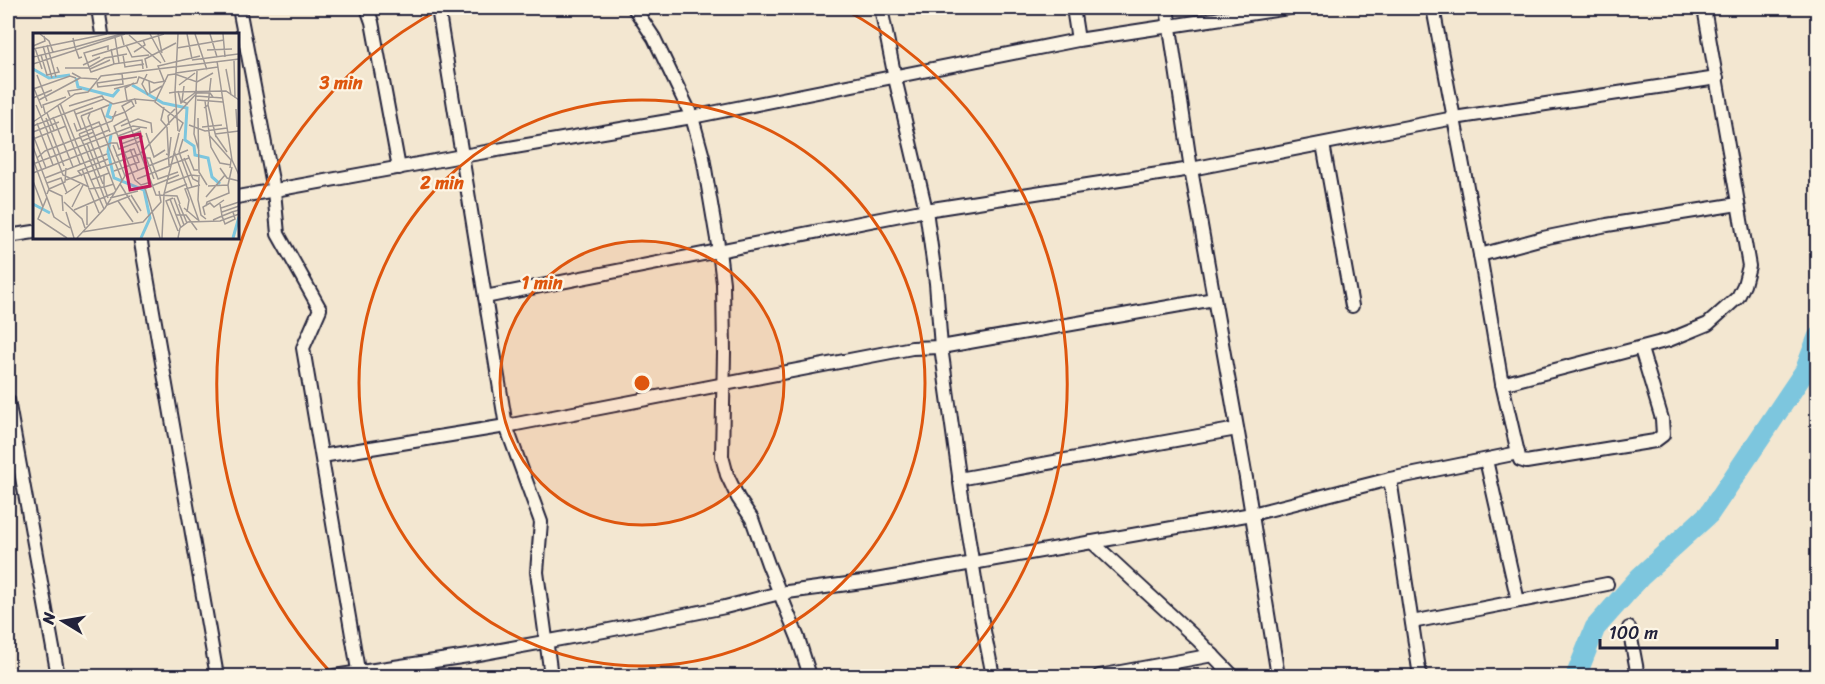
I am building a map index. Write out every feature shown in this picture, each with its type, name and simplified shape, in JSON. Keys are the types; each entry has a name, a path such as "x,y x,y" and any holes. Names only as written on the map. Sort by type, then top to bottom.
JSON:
{"street":[{"path":"98,8 102,33"},
{"path":"239,8 274,191 278,234 320,309 303,348 359,674"},
{"path":"367,8 372,22 399,168"},
{"path":"438,8 506,426 541,522 537,572 551,676"},
{"path":"634,8 654,38 692,117 703,157 723,284 722,456 727,475 752,519 798,638 810,676"},
{"path":"881,8 933,251 941,347 959,479 993,676"},
{"path":"1073,8 1078,40"},
{"path":"1167,8 1191,169 1278,676"},
{"path":"238,198 462,156 692,117 1078,40 1288,8"},
{"path":"1433,8 1502,384 1520,460 1526,462 1655,441 1663,435 1662,419 1641,349"},
{"path":"1502,384 1669,340 1708,324 1738,297 1749,266 1704,8"},
{"path":"485,297 926,210 1191,169 1454,118 1717,78"},
{"path":"1323,144 1352,306"},
{"path":"1480,255 1543,238 1607,225 1738,204"},
{"path":"8,236 33,232"},
{"path":"140,238 217,676"},
{"path":"321,456 506,426 724,386 912,348 941,347 1214,299"},
{"path":"8,400 58,676"},
{"path":"959,479 1237,429"},
{"path":"334,676 468,656 725,607 780,593 870,581 1252,514 1390,479 1518,453"},
{"path":"1486,460 1518,601"},
{"path":"1390,479 1420,676"},
{"path":"1092,542 1233,676"},
{"path":"1412,622 1607,584"},
{"path":"1629,628 1638,676"},
{"path":"1099,676 1213,655"}],"waterway":[{"path":"1576,676 1595,628 1640,577 1709,514 1805,371 1818,337"}]}
